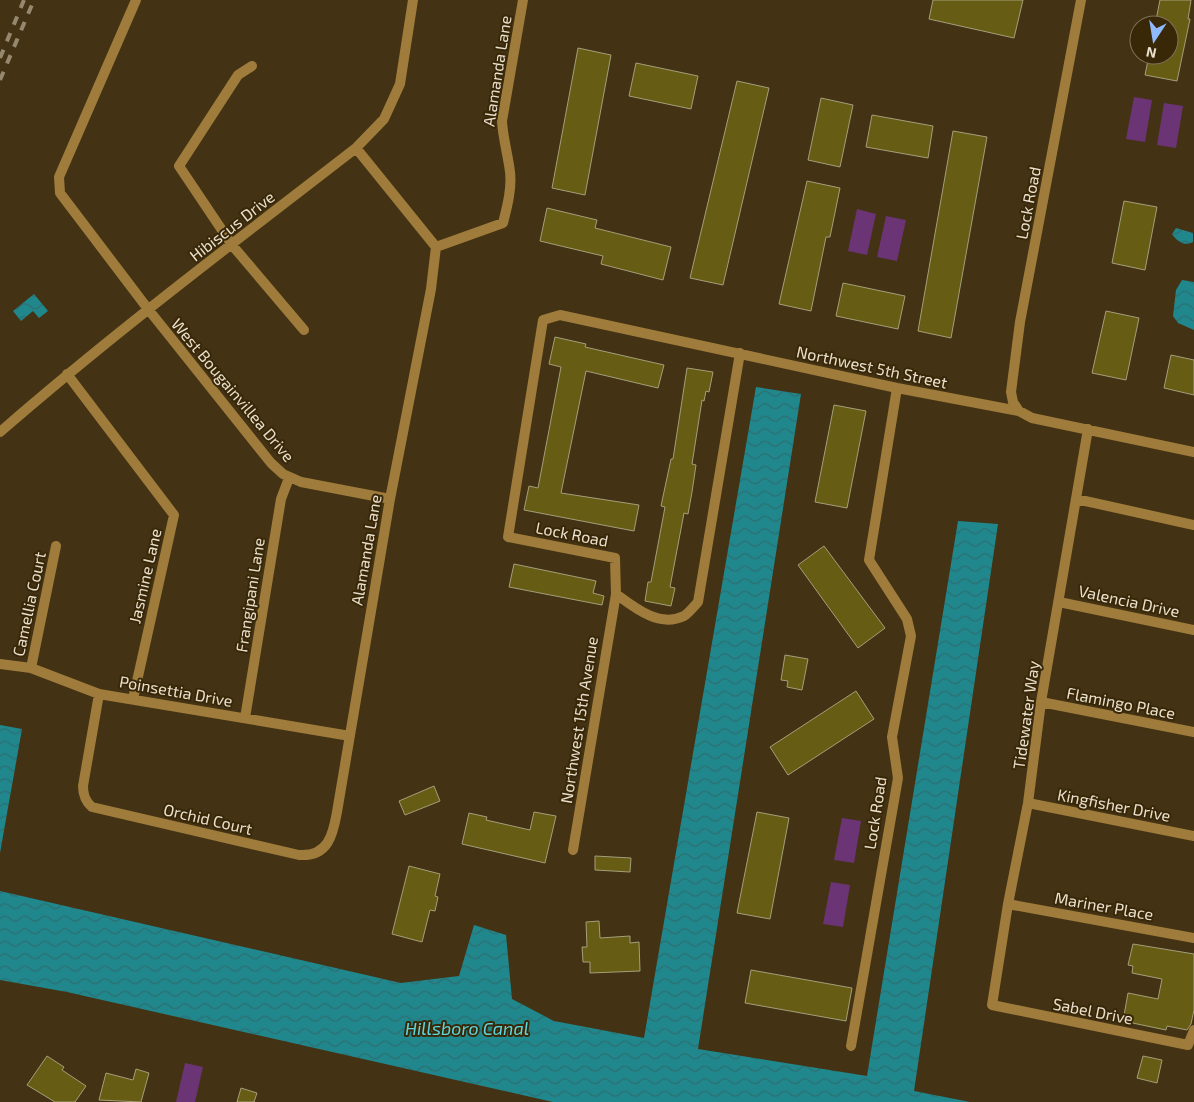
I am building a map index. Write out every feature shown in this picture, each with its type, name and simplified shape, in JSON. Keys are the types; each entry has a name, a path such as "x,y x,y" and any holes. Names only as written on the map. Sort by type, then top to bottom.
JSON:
{"street":[{"name":"West Bougainvillea Drive","path":"136,0 59,177 60,192 148,309 271,463 289,478 301,482 390,500"},
{"name":"Hibiscus Drive","path":"0,432 67,374 148,309 356,148 384,119 400,84 413,0"},
{"name":"Alamanda Lane","path":"317,853 323,849 333,834 390,500 431,289 436,248 503,223 509,196 510,173 503,140 502,121 523,0"},
{"name":"Lock Road","path":"1019,411 1012,402 1011,392 1020,322 1081,0"},
{"path":"252,66 238,75 179,166 232,245 304,330"},
{"path":"356,148 436,248"},
{"name":"Northwest 5th Street","path":"543,320 560,315 897,388 1019,411 1032,418 1194,452"},
{"name":"Lock Road","path":"543,320 508,537 615,558 616,594"},
{"path":"616,594 643,614 668,619 685,616 698,602 740,353"},
{"name":"Jasmine Lane","path":"67,374 174,515 133,699"},
{"name":"Lock Road","path":"851,1046 898,778 892,737 911,636 907,619 869,560 897,388"},
{"name":"Tidewater Way","path":"992,1006 1008,904 1028,803 1041,702 1088,429"},
{"name":"Frangipani Lane","path":"245,718 281,499 289,478"},
{"path":"1076,499 1194,525"},
{"name":"Camellia Court","path":"31,668 56,546"},
{"name":"Northwest 15th Avenue","path":"573,850 616,594"},
{"name":"Valencia Drive","path":"1059,602 1194,630"},
{"name":"Poinsettia Drive","path":"0,664 31,668 99,694 350,736"},
{"name":"Orchid Court","path":"99,694 83,786 86,802 92,807 299,855 317,853"},
{"name":"Flamingo Place","path":"1041,702 1194,732"},
{"name":"Kingfisher Drive","path":"1028,803 1194,836"},
{"name":"Mariner Place","path":"1008,904 1194,938"},
{"name":"Sabel Drive","path":"992,1006 1188,1045 1194,1030"}],"shaded area":[{"path":"1134,97 1152,100 1145,142 1126,139"},
{"path":"1164,103 1183,106 1176,148 1157,145"},
{"path":"857,209 876,214 867,255 848,251"},
{"path":"886,216 906,220 897,261 877,257"},
{"path":"842,818 861,821 854,863 834,860"},
{"path":"831,882 850,885 843,927 823,924"},
{"path":"185,1063 203,1067 195,1102 176,1102"}],"water":[{"path":"1176,228 1193,233 1193,242 1184,244 1178,241 1172,234"},
{"path":"1182,280 1194,282 1194,330 1178,323 1173,316 1176,290"},
{"path":"34,294 48,311 39,318 33,311 21,321 13,311"},
{"name":"Hillsboro Canal","path":"756,387 801,394 698,1049 867,1076 958,521 998,524 914,1091 970,1102 553,1102 67,992 0,980 0,891 401,983 459,976 474,925 506,935 512,999 554,1021 644,1038"},
{"path":"0,725 22,729 0,853"}],"building":[{"path":"933,0 1023,0 1014,38 929,19"},
{"path":"1160,0 1191,0 1188,19 1190,19 1177,81 1145,75 1147,65 1179,65 1179,15 1157,15"},
{"path":"578,48 611,55 585,195 552,188"},
{"path":"636,63 698,76 691,109 629,96"},
{"path":"737,81 769,88 723,285 690,278"},
{"path":"821,98 853,105 840,167 808,160"},
{"path":"872,115 933,126 928,158 866,147"},
{"path":"953,131 987,137 951,338 918,331"},
{"path":"807,181 840,188 830,237 826,237 811,311 779,304"},
{"path":"1124,201 1157,207 1145,270 1112,263"},
{"path":"547,208 597,220 595,228 671,247 663,280 601,264 603,256 540,241"},
{"path":"843,283 905,296 898,329 836,316"},
{"path":"1106,311 1139,318 1126,380 1092,373"},
{"path":"555,337 586,344 585,347 664,365 658,388 586,371 561,493 639,505 634,531 524,510 529,486 538,488 561,367 549,364"},
{"path":"1171,355 1194,360 1194,395 1164,388"},
{"path":"687,368 713,372 709,392 706,391 704,401 702,400 692,464 696,465 692,492 688,514 684,513 670,587 675,588 671,606 645,601 648,582 651,582 665,507 661,506 671,459 673,459"},
{"path":"834,405 866,411 847,508 815,502"},
{"path":"824,546 885,628 858,648 798,565"},
{"path":"514,564 596,581 593,593 604,596 602,605 509,587"},
{"path":"785,655 808,659 802,690 787,687 788,681 781,680"},
{"path":"856,691 874,719 788,775 770,747"},
{"path":"434,786 440,801 405,815 399,801"},
{"path":"534,812 556,816 545,863 462,844 469,813 487,817 486,820 530,830"},
{"path":"757,812 789,818 770,919 737,913"},
{"path":"595,856 631,858 630,872 595,870"},
{"path":"409,866 440,874 435,896 438,897 435,911 430,910 422,942 392,934"},
{"path":"599,921 600,938 630,936 630,943 639,942 640,971 590,973 590,962 583,962 582,947 587,947 586,922"},
{"path":"1133,944 1194,954 1194,1010 1191,1024 1187,1030 1167,1026 1166,1030 1123,1021 1128,993 1158,999 1162,979 1132,973 1133,966 1128,965"},
{"path":"751,970 852,988 846,1021 745,1003"},
{"path":"47,1056 64,1067 62,1070 86,1086 75,1102 55,1102 27,1085"},
{"path":"1143,1056 1162,1060 1157,1083 1137,1078"},
{"path":"136,1069 149,1073 141,1102 99,1100 106,1073 133,1080"},
{"path":"241,1088 257,1093 254,1102 237,1102"}],"railway":[{"path":"0,58 24,0"},
{"path":"0,80 34,0"}]}
